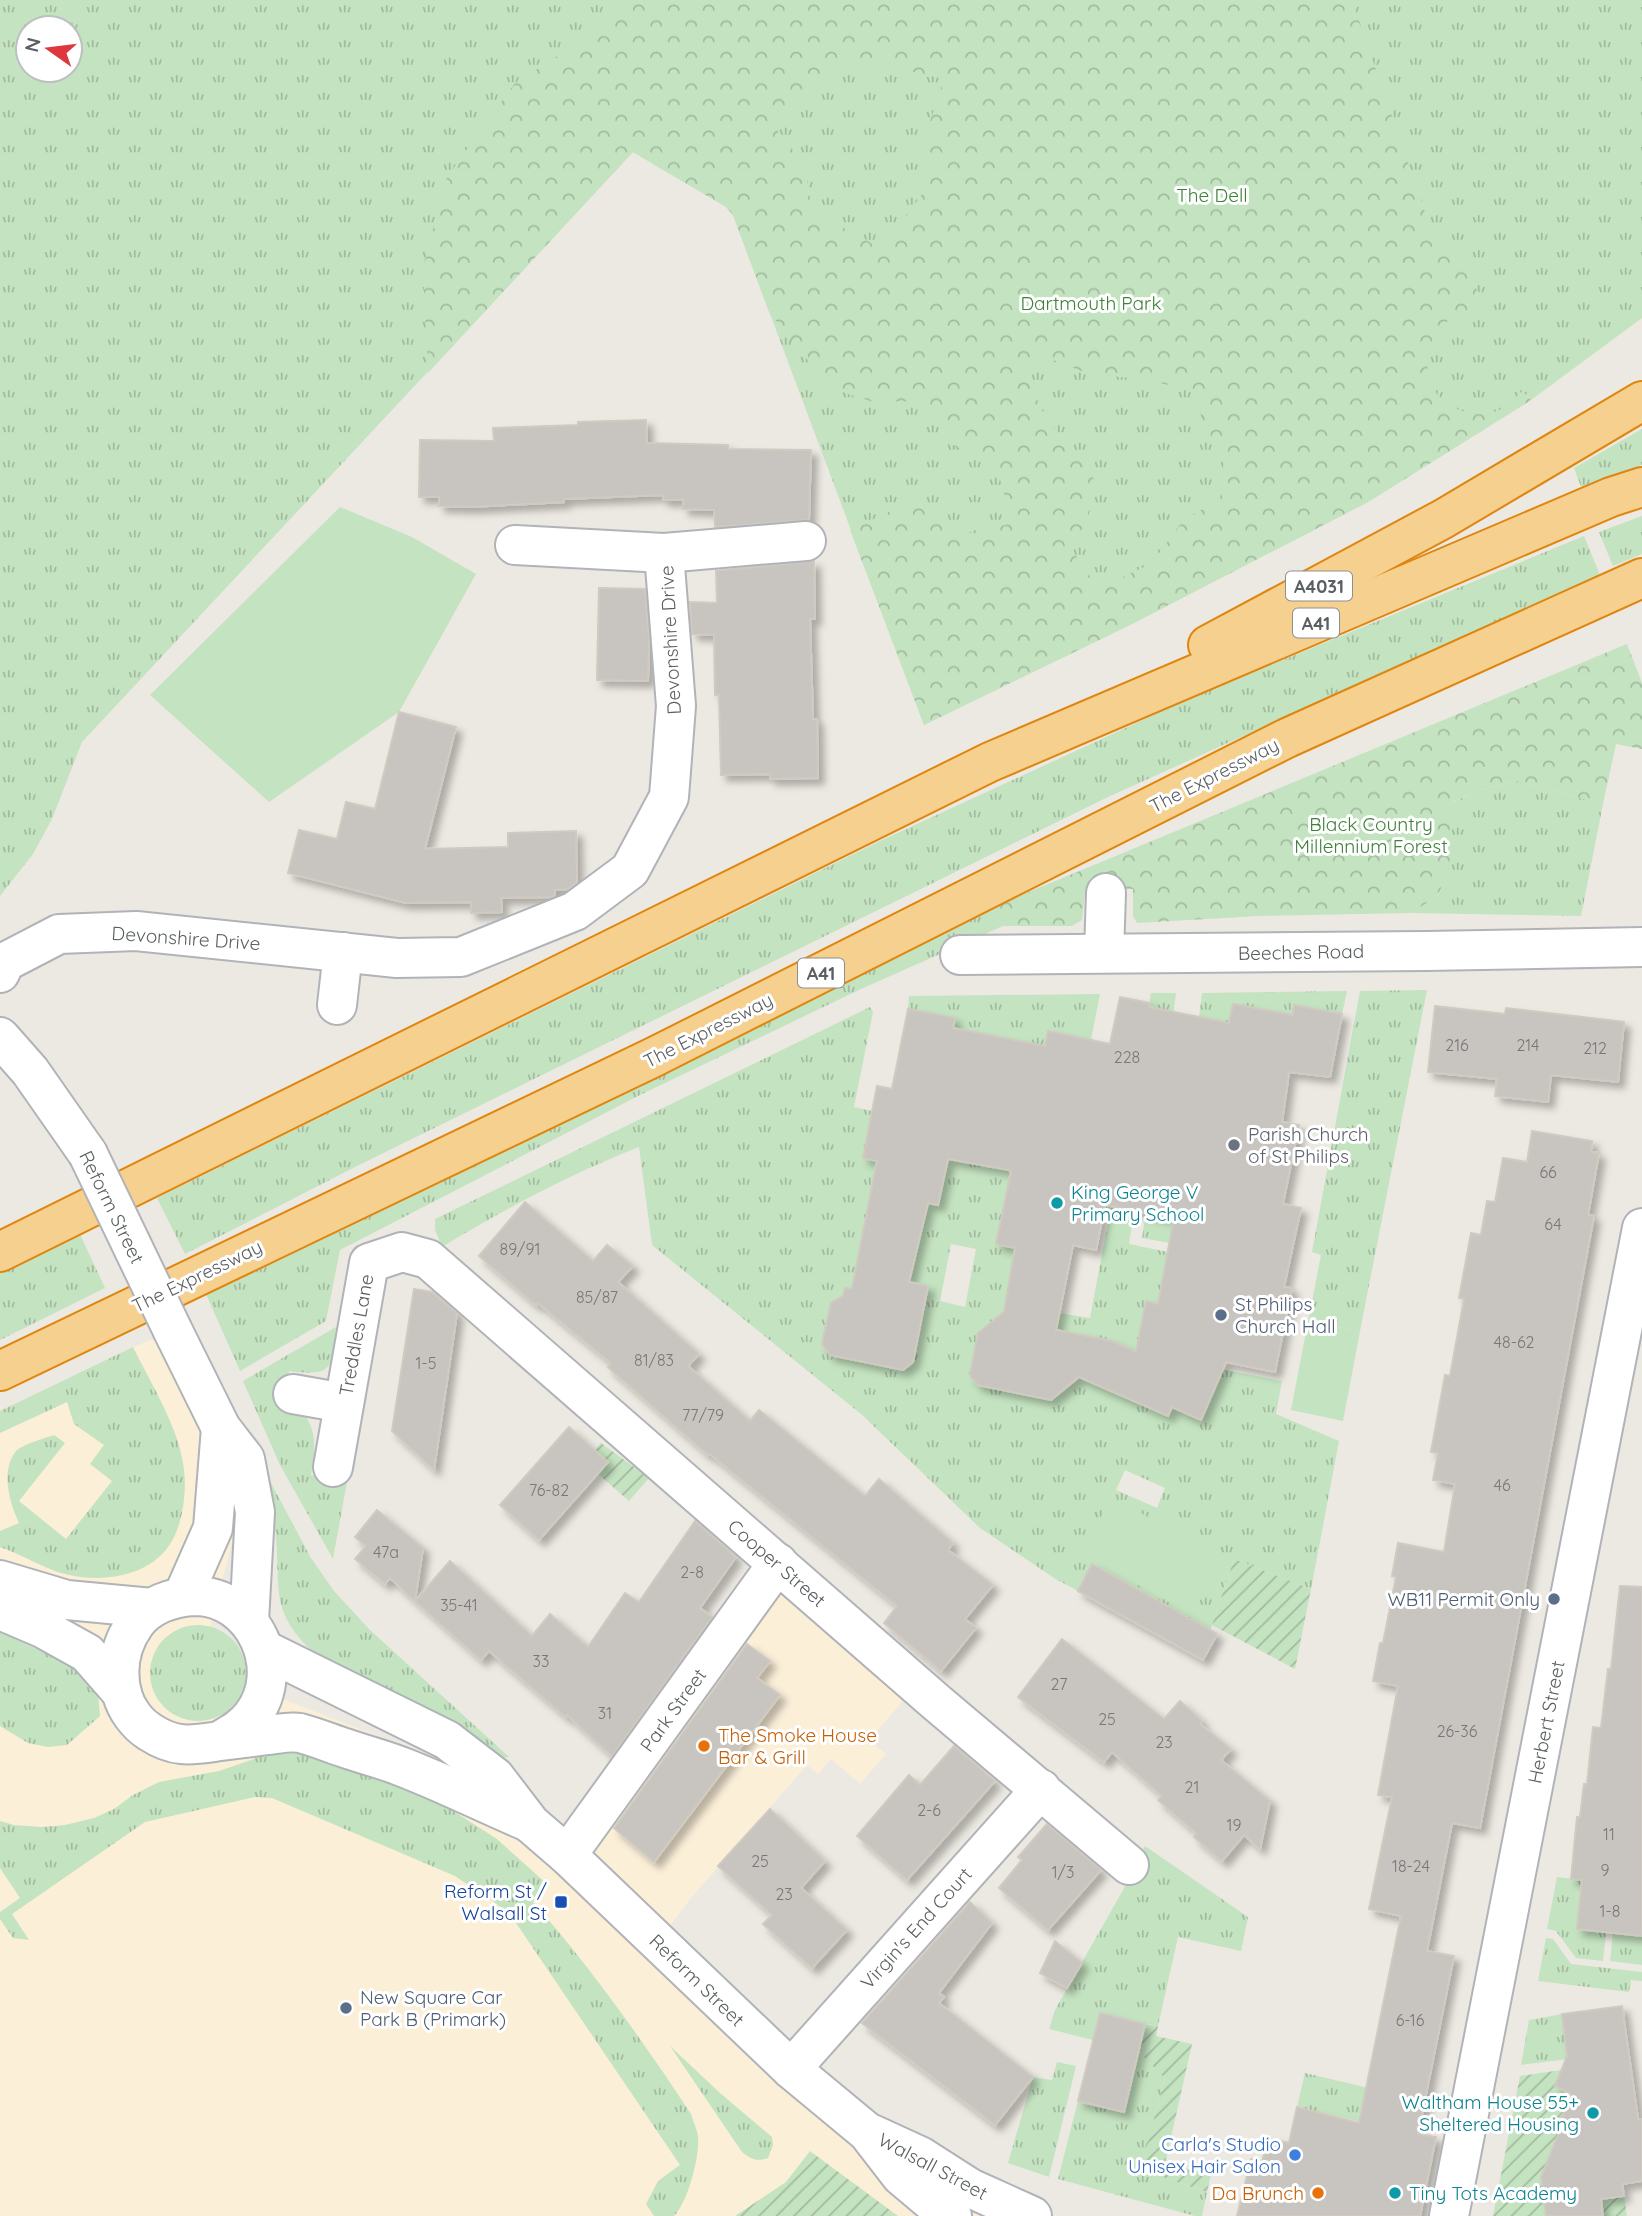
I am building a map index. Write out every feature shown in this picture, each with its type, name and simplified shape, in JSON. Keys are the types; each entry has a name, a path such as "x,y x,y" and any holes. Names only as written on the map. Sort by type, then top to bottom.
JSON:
{"highway":[{"name":"A4031","path":"990,762 1443,519 1642,401"},
{"name":"A41","path":"0,1252 990,762 1642,487"},
{"name":"The Expressway","path":"0,1370 654,1057 1287,738 1642,578"},
{"path":"1287,738 1642,607"}],"street":[{"name":"Devonshire Drive","path":"515,545 664,553 806,541"},
{"name":"Devonshire Drive","path":"0,973 5,962 60,934 136,931 397,958 461,957 575,911 630,870 669,797 676,706 664,553"},
{"path":"1104,953 1107,893"},
{"name":"Beeches Road","path":"960,956 1642,947"},
{"path":"337,1005 343,952"},
{"name":"Reform Street","path":"0,1037 30,1071 88,1154 221,1428 245,1459 255,1512 257,1635 268,1673 264,1694 254,1714 240,1729 219,1741"},
{"name":"Herbert Street","path":"1449,2216 1642,1228"},
{"name":"Treddles Lane","path":"333,1467 369,1264 402,1252 428,1259"},
{"name":"Cooper Street","path":"428,1259 936,1702 1129,1865"},
{"path":"293,1394 344,1403"},
{"name":"Reform Street","path":"168,1602 213,1528 221,1428"},
{"name":"Park Street","path":"567,1855 778,1563"},
{"path":"0,1580 67,1600 168,1602"},
{"name":"Reform Street","path":"531,1824 404,1768 296,1732 200,1745 177,1744 160,1738 144,1728 127,1707 122,1693 119,1665 125,1640 137,1621 168,1602 201,1596 218,1600 235,1609 257,1635 447,1740 495,1777 531,1824 567,1855 791,2069 867,2132"},
{"path":"0,1609 87,1653 122,1693"},
{"name":"Virgin's End Court","path":"791,2069 1041,1789"},
{"name":"Walsall Street","path":"867,2132 901,2176 952,2216"},
{"name":"Walsall Street","path":"867,2132 920,2156 970,2188 1032,2216"}],"shaded area":[{"path":"173,1331 233,1480 232,1542 199,1672 245,1684 433,1758 531,1824 567,1855 780,1586 908,1695 869,1740 886,1754 860,1784 831,1759 818,1774 807,1765 690,1899 658,1942 867,2132 983,2216 0,2216 0,1411 133,1347"}],"green space":[{"name":"Dartmouth Park","path":"0,0 1642,0 1642,318 1531,400 1368,502 1130,625 924,725 733,215 726,207 633,152 82,742 52,819 33,854 0,896"},
{"name":"The Dell","path":"637,0 1352,0 1425,212 1492,312 1464,313 1451,319 1437,333 1429,351 1428,361 1434,390 1448,404 1477,414 1497,411 1522,391 1531,400 1368,502 1130,625 924,725 850,530 912,501 972,534 1012,523 998,472 952,445 922,401 873,402 830,388 769,312 733,215 726,207 633,152 428,373 423,267 447,177 515,83 597,31","holes":["882,65 944,79 927,131 926,189 880,249 812,212 805,165 776,129 801,91 831,67","1035,353 1089,374 1142,379 1196,391 1202,421 1224,457 1220,500 1184,519 1152,563 1115,581 1087,575 1071,547 1087,521 1097,483 1069,444 1047,420 1026,377"]},
{"path":"1642,429 1642,465 1581,487 1574,468"},
{"path":"340,507 412,537 476,574 399,712 269,802 150,695"},
{"path":"1642,516 1642,554 1613,566 1599,532"},
{"path":"1584,536 1600,575 1108,797 353,1168 185,1254 157,1198 880,841 1193,697"},
{"name":"Black Country Millennium Forest","path":"1627,644 1642,683 1642,749 1616,744 1603,804 1518,781 1479,790 1452,802 1451,871 1436,897 1411,913 1259,916 1137,923 1133,916 1133,889 1092,890 1085,893 1082,920 1072,926 1003,926 990,908"},
{"path":"1518,781 1603,804 1581,916 1411,913 1436,897 1451,871 1451,803 1479,790"},
{"path":"990,908 1003,926 861,989 642,1094 340,1250 326,1321 240,1371 206,1294"},
{"path":"1427,990 1360,1331 1308,1322 1321,1255 1312,1252 1360,991"},
{"path":"1347,991 1342,1014 1294,1006 1293,1015 1233,1004 1229,1023 1199,1017 1202,993"},
{"path":"1151,993 1176,993 1153,1171 1140,1170 1129,1244 1168,1252 1158,1304 1146,1302 1141,1326 1170,1359 1282,1381 1276,1414 1339,1441 1311,1589 1234,1559 1210,1631 1093,1564 1078,1591 1054,1578 980,1528 861,1414 652,1245 639,1147 538,1193 442,1247 435,1230 435,1219 870,1007 873,1012 854,1107 872,1111 863,1158 877,1161 852,1289 845,1288 843,1296 831,1304 822,1344 830,1355 902,1370 913,1362 928,1286 902,1281 918,1201 938,1205 948,1159 954,1160 1020,1114 1009,1171 1015,1173 1023,1249 1008,1329 978,1333 970,1375 979,1385 1051,1400 1061,1392 1056,1331 1059,1313 1090,1318","holes":["951,1244 976,1249 965,1307 940,1301","1113,1342 1201,1419 1172,1407 1167,1416 1095,1384","1125,1470 1165,1488 1157,1508 1116,1490"]},
{"path":"1100,994 1091,1040 1048,1032 1045,1046 953,1028 955,1018 908,1009 909,996"},
{"path":"1146,1213 1293,1242 1289,1264 1142,1238"},
{"path":"78,1230 105,1288 0,1340 0,1271"},
{"path":"1308,1322 1360,1331 1343,1421 1291,1410"},
{"path":"336,1327 328,1367 315,1372 289,1371 282,1408 303,1412 308,1420 314,1450 311,1475 347,1482 333,1559 280,1465 243,1381"},
{"path":"133,1347 164,1407 181,1454 185,1480 184,1502 179,1524 170,1544 155,1560 133,1572 94,1578 60,1573 0,1547 0,1531 19,1523 8,1486 9,1466 17,1450 54,1435 65,1443 19,1501 66,1539 112,1481 90,1464 104,1445 74,1424 67,1402 0,1433 0,1411"},
{"path":"601,1443 649,1478 629,1501 598,1474 608,1462 595,1450"},
{"path":"263,1468 311,1558 334,1591 369,1629 509,1757 499,1758 320,1658 303,1642 291,1627 280,1598 274,1520"},
{"path":"1112,1497 1223,1559 1192,1615 1080,1553"},
{"path":"1234,1559 1311,1589 1295,1669 1212,1625"},
{"path":"198,1625 216,1628 232,1639 243,1655 246,1673 243,1691 232,1707 216,1718 198,1721 180,1718 164,1707 153,1691 150,1673 153,1655 164,1639 180,1628"},
{"path":"0,1632 78,1668 97,1683 100,1716 67,1745 48,1747 28,1743 0,1726"},
{"path":"293,1749 337,1756 436,1800 497,1839 547,1884 533,1902 616,2005 691,2114 698,2136 697,2155 688,2190 674,2216 654,2216 646,2204 658,2181 680,2165 512,1917 455,1876 272,1798 255,1797 145,1822 12,1914 29,1940 13,1938 0,1919 0,1912 20,1898 0,1868 0,1821 42,1827 94,1818 159,1782 219,1771 265,1755"},
{"path":"1145,1846 1248,1917 1241,1951 1178,1937 1158,2026 1100,2013 1093,2040 1049,2029 1055,2010"},
{"path":"1557,1877 1583,1880 1577,1928 1606,1932 1603,1961 1576,1958 1556,1931 1547,1929"},
{"path":"1613,1932 1642,1936 1642,1965 1610,1961"},
{"path":"1546,1938 1553,1939 1571,1964 1642,1972 1642,1981 1631,1980 1629,1992 1538,1981"},
{"path":"1562,2014 1568,2059 1521,2065 1529,2020"},
{"path":"1145,2024 1158,2026 1156,2036 1192,2044 1165,2164 1211,2174 1207,2192 1159,2176 1144,2156 1165,2078 1138,2051"},
{"path":"670,2046 772,2137 773,2145 768,2158 754,2159 742,2152"},
{"path":"1138,2051 1165,2077 1145,2156 1159,2176 1207,2192 1202,2216 1058,2179 1078,2101 1123,2112"},
{"path":"1057,2062 1076,2066 1049,2177 1008,2163 1033,2077 1052,2080"},
{"path":"1561,2070 1555,2086 1564,2090 1562,2136 1557,2137 1550,2153 1560,2157 1562,2177 1541,2180 1546,2216 1493,2216 1520,2076"},
{"path":"1305,2073 1377,2090 1380,2126 1297,2107"},
{"path":"810,2151 898,2216 735,2216 786,2182"},
{"path":"1624,2196 1627,2216 1603,2216 1601,2199"}],"building":[{"path":"646,420 647,443 728,445 728,449 811,450 809,520 715,527 714,510 683,509 683,500 663,500 663,495 564,499 564,502 471,507 439,506 439,497 419,497 420,440 494,441 493,428"},
{"path":"814,561 815,619 810,619 818,778 770,779 770,774 721,775 714,635 692,634 690,602 717,603 716,571"},
{"path":"599,588 645,589 649,640 648,681 597,680"},
{"path":"399,712 456,727 425,849 508,847 508,833 576,831 577,882 568,889 555,890 552,897 501,898 502,912 471,913 471,902 406,903 288,873 299,830 337,839 346,802 375,809"},
{"path":"1120,997 1150,1003 1149,1007 1229,1023 1233,1004 1293,1015 1294,1005 1342,1014 1330,1077 1289,1072 1282,1122 1299,1125 1283,1204 1301,1208 1284,1287 1292,1288 1275,1372 1226,1362 1201,1420 1172,1407 1168,1416 1079,1377 1051,1400 978,1385 970,1375 978,1333 1004,1312 1015,1248 996,1244 1011,1172 948,1159 938,1205 928,1203 909,1282 928,1286 913,1362 903,1370 830,1355 822,1344 831,1303 843,1296 845,1288 852,1289 877,1161 863,1158 877,1086 892,1089 908,1009 955,1018 953,1028 1045,1046 1048,1031 1110,1044","holes":["1105,1205 1174,1218 1158,1304 1146,1301 1136,1352 1112,1341 1056,1330 1073,1245 1096,1250"]},
{"path":"1435,1006 1505,1014 1506,1008 1624,1022 1618,1082 1551,1075 1548,1102 1495,1096 1497,1079 1428,1072"},
{"path":"1532,1131 1592,1141 1591,1152 1599,1153 1588,1215 1594,1216 1480,1828 1452,1823 1427,1951 1454,1956 1418,2134 1436,2137 1420,2216 1237,2216 1251,2159 1262,2162 1268,2138 1289,2143 1297,2107 1359,2123 1401,1916 1369,1909 1392,1797 1378,1795 1398,1686 1373,1681 1396,1577 1392,1576 1398,1543 1444,1552 1455,1484 1433,1480 1438,1453 1431,1452 1445,1375 1450,1376 1464,1299 1459,1298 1471,1233 1481,1235 1487,1201 1495,1202 1503,1158 1527,1162"},
{"path":"525,1202 593,1261 607,1245 633,1266 618,1282 699,1354 688,1366 750,1421 759,1410 865,1496 879,1479 953,1543 948,1550 993,1585 965,1619 976,1628 941,1671 884,1623 897,1606 708,1455 608,1367 611,1363 538,1303 536,1305 479,1256"},
{"path":"414,1289 432,1292 457,1313 434,1470 392,1431"},
{"path":"569,1427 608,1462 539,1540 500,1505"},
{"path":"377,1510 423,1548 415,1601 390,1578 385,1584 355,1559 366,1546 355,1537"},
{"path":"695,1521 736,1557 700,1608 712,1617 612,1756 489,1651 481,1660 415,1601 450,1561 532,1636 550,1614 588,1647 625,1593 639,1602"},
{"path":"1092,1564 1217,1634 1203,1660 1078,1591"},
{"path":"1620,1586 1642,1587 1642,1936 1577,1929 1582,1880 1571,1879 1577,1817 1580,1817 1584,1784 1587,1784 1593,1727 1601,1728 1608,1669 1611,1669"},
{"path":"1062,1639 1164,1719 1180,1701 1202,1721 1200,1724 1231,1749 1221,1760 1270,1801 1260,1849 1244,1835 1222,1861 1194,1837 1196,1833 1158,1800 1162,1796 1112,1752 1104,1762 1018,1697"},
{"name":"The Smoke House Bar & Grill","path":"747,1644 770,1661 757,1678 780,1695 654,1862 614,1828"},
{"path":"954,1746 995,1781 907,1880 857,1836 909,1775 920,1785"},
{"path":"770,1809 825,1861 801,1888 847,1930 812,1968 763,1924 772,1915 718,1866"},
{"path":"1047,1824 1101,1870 1048,1930 999,1888 1022,1860 1018,1857"},
{"path":"970,1902 992,1923 939,1993 944,1997 939,2003 1033,2077 995,2125 862,2023"},
{"path":"1055,1941 1082,1963 1067,1988 1040,1973"},
{"name":"Waltham House 55+ Sheltered Housing","path":"1622,2006 1638,2119 1642,2119 1642,2181 1622,2184 1624,2196 1601,2199 1603,2216 1546,2216 1541,2177 1561,2128 1560,2122 1571,2094 1555,2086 1567,2056 1562,2014"},
{"path":"1100,2013 1145,2024 1124,2112 1078,2101"}],"place":[{"name":"Parish Church of St Philips","path":"1234,1145"},
{"name":"King George V Primary School","path":"1057,1203"},
{"name":"St Philips Church Hall","path":"1221,1315"},
{"name":"WB11 Permit Only","path":"1554,1599"},
{"name":"The Smoke House Bar & Grill","path":"704,1746"},
{"name":"Reform St / Walsall St","path":"561,1902"},
{"name":"New Square Car Park B (Primark)","path":"346,2008"},
{"name":"Waltham House 55+ Sheltered Housing","path":"1593,2113"},
{"name":"Carla's Studio Unisex Hair Salon","path":"1295,2155"},
{"name":"Da Brunch","path":"1318,2193"},
{"name":"Tiny Tots Academy","path":"1395,2193"}]}
